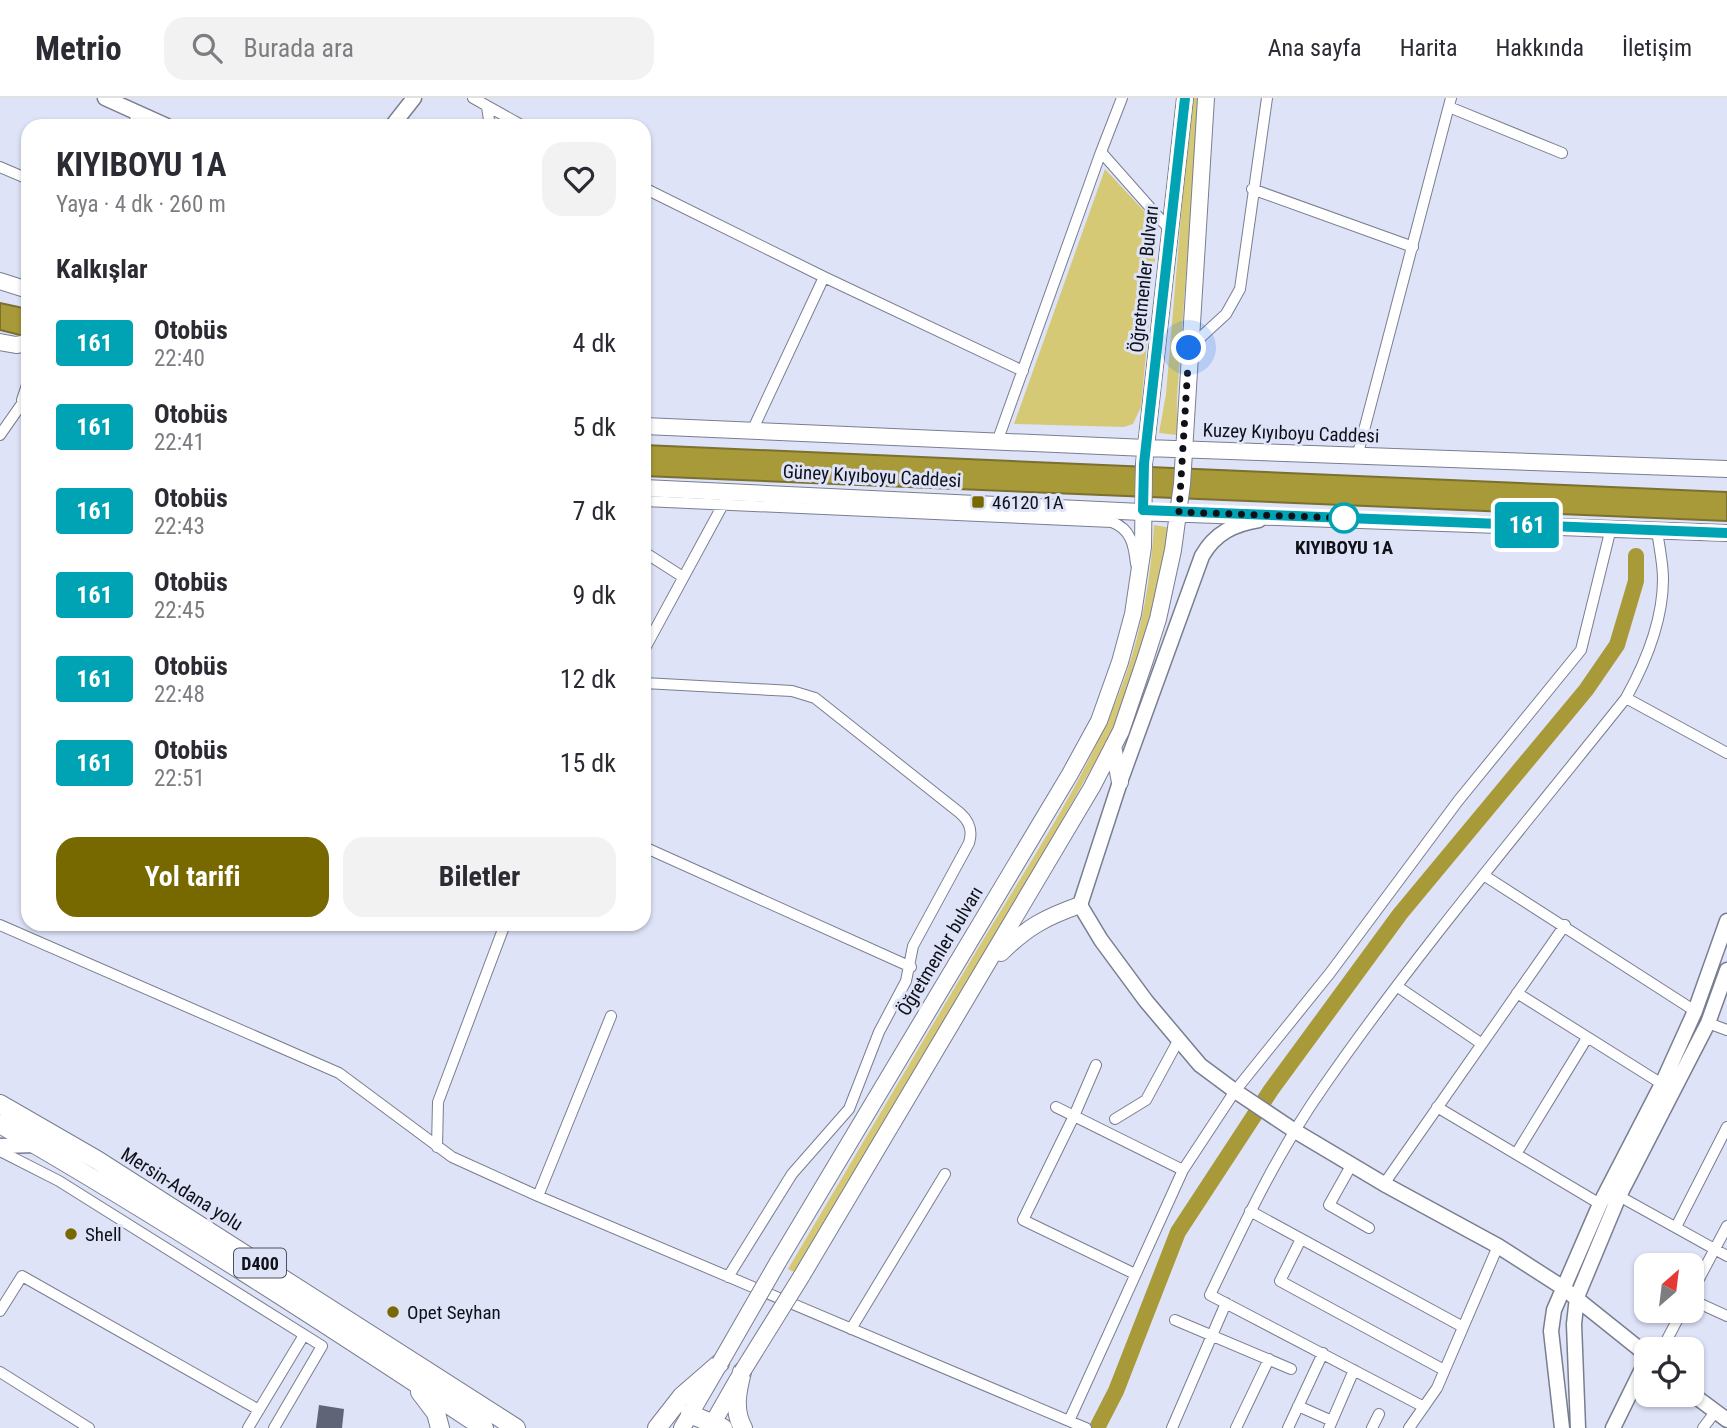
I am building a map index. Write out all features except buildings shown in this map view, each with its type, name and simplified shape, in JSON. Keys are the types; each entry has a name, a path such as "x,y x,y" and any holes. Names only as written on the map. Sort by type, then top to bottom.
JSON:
{"highway":[{"name":"Mersin-Adana yolu","path":"0,1104 109,1167 516,1428"},
{"name":"Mersin-Adana yolu","path":"0,1125 89,1175 484,1428"},
{"path":"376,1357 427,1398 436,1413 439,1428"},
{"path":"657,1428 682,1396 720,1363"},
{"path":"742,1371 736,1402 737,1418 743,1428"},
{"path":"686,1421 715,1426"}],"main road":[{"path":"105,98 136,119"},
{"path":"398,119 414,98"},
{"name":"Öğretmenler Bulvarı","path":"1145,456 1185,98"},
{"path":"715,1426 742,1371 801,1277 1093,787 1121,731 1158,620 1179,508 1206,98"},
{"path":"0,281 21,288"},
{"path":"0,342 21,344"},
{"name":"Kuzey Kıyıboyu Caddesi","path":"651,426 998,442 1145,456 1357,457 1727,469"},
{"name":"Öğretmenler bulvarı","path":"686,1421 1099,721 1120,662 1133,614 1138,579 1145,456"},
{"name":"Güney Kıyıboyu Caddesi","path":"651,489 727,498 1143,506 1289,516 1727,533"},
{"path":"1080,905 1120,782 1181,612 1209,545 1218,534 1243,522 1289,516"},
{"path":"1113,746 1120,782"},
{"path":"982,972 1020,934 1043,918 1080,905"},
{"path":"1080,905 1101,940 1178,1041 1200,1065 1291,1128 1384,1184 1498,1246 1562,1287 1634,1346"},
{"path":"1562,1428 1551,1331 1562,1287 1600,1204 1662,1084 1695,1010 1727,921"},
{"path":"1578,1428 1574,1324 1577,1297 1619,1196 1708,1023 1727,970"},
{"path":"0,1149 36,1145"},
{"path":"1613,1428 1634,1384"},
{"path":"1704,1403 1721,1416"}],"street":[{"path":"473,98 510,119"},
{"path":"998,442 1122,98"},
{"path":"1189,348 1226,314 1238,294 1267,98"},
{"path":"1357,457 1450,102 1562,153"},
{"path":"487,107 490,119"},
{"path":"1101,152 1170,230"},
{"path":"0,167 21,176"},
{"path":"1252,189 1413,247"},
{"path":"651,191 1023,371"},
{"path":"752,431 824,277"},
{"path":"0,435 21,403"},
{"path":"651,501 727,498 1112,522 1122,525 1128,531 1134,549 1138,579"},
{"path":"651,637 727,498"},
{"path":"1069,1421 1184,1170 1458,800 1581,650 1611,528"},
{"path":"1424,1407 1210,1295 1291,1128 1398,987 1626,698 1642,666 1658,614 1663,578 1657,530"},
{"path":"651,556 684,577"},
{"path":"651,683 808,694 822,702 966,818 971,831 969,843 913,946 911,967 879,1032 849,1109 792,1174 728,1277"},
{"path":"1626,698 1727,753"},
{"path":"651,850 911,967"},
{"path":"1485,876 1695,1010"},
{"path":"0,925 339,1073 452,1157 1086,1428"},
{"path":"1384,1184 1565,925"},
{"path":"437,1147 438,1102 502,931"},
{"path":"1398,987 1482,1044"},
{"path":"1517,993 1662,1084"},
{"path":"538,1196 611,1016"},
{"path":"1708,1023 1727,1030"},
{"path":"1516,1154 1587,1038"},
{"path":"1115,1119 1146,1100 1178,1041"},
{"path":"1096,1065 1023,1220 1135,1274"},
{"path":"1056,1107 1184,1170"},
{"path":"1437,1107 1600,1204"},
{"path":"849,1109 864,1118"},
{"path":"1676,1227 1727,1127"},
{"path":"0,1149 59,1181 322,1346 274,1428"},
{"path":"1352,1164 1329,1205 1369,1228"},
{"path":"851,1329 945,1174"},
{"path":"1619,1196 1727,1256"},
{"path":"1251,1211 1463,1327"},
{"path":"1704,1270 1727,1226"},
{"path":"1301,1239 1280,1280 1444,1370"},
{"path":"1409,1428 1444,1370 1498,1246"},
{"path":"0,1311 22,1276 259,1410"},
{"path":"1172,1428 1226,1303"},
{"path":"1704,1305 1727,1315"},
{"path":"1175,1320 1291,1369"},
{"path":"248,1428 304,1335"},
{"path":"1288,1428 1322,1353"},
{"path":"1236,1428 1269,1359"},
{"path":"1298,1406 1330,1424 1354,1370"},
{"path":"0,1372 89,1428"},
{"path":"1372,1428 1379,1414"},
{"path":"1703,1428 1721,1416"}],"shaded area":[{"path":"1191,98 1199,98 1177,397 1177,435 1159,433 1166,394"},
{"path":"1105,169 1158,226 1141,407 1133,424 1124,427 1014,424"},
{"path":"0,303 21,308 21,335 0,330"},
{"path":"651,445 1727,492 1727,521 651,476"},
{"path":"1154,525 1171,528 1148,633 1112,732 796,1273 788,1269 1057,818 1094,750 1124,680 1136,642 1151,565"}],"waterway":[{"path":"1097,1428 1116,1391 1178,1232 1271,1090 1400,914 1586,690 1617,645 1636,581 1636,556"}],"bus line":[{"name":"161","path":"1185,98 1142,483 1143,510 1162,513 1727,533"}],"place":[{"name":"46120 1A","path":"978,502"},
{"name":"KIYIBOYU 1A","path":"1344,518"},
{"name":"Shell","path":"71,1234"},
{"name":"Opet Seyhan","path":"393,1312"}],"route":[{"path":"1189,348 1179,512 1344,518"}]}
